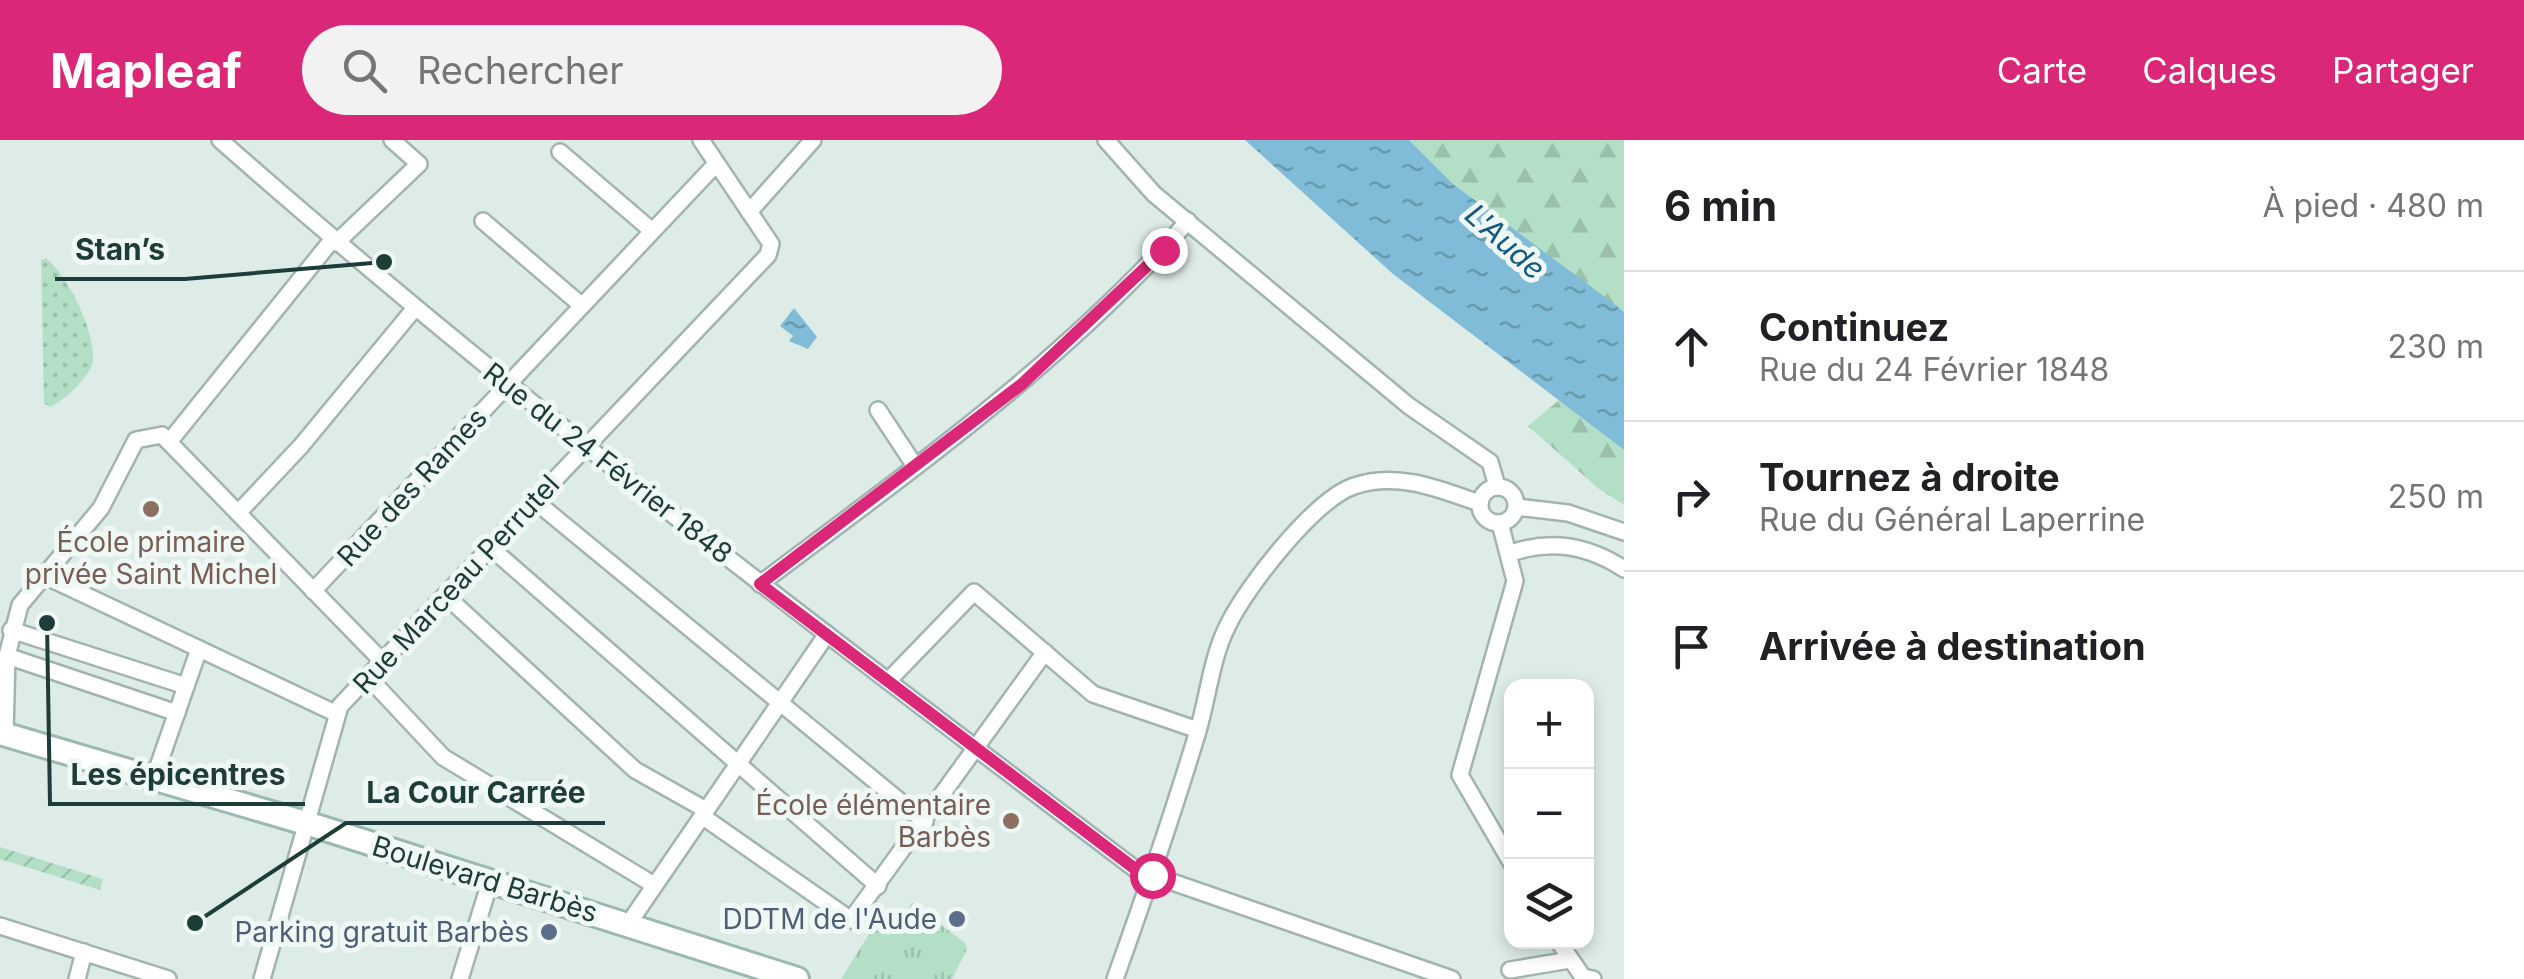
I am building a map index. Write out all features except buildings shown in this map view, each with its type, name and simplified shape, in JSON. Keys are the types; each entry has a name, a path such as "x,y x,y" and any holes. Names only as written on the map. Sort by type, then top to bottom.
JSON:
{"main road":[{"name":"Boulevard Barbès","path":"3,733 629,924 779,977"}],"street":[{"name":"Rue du 24 Février 1848","path":"221,140 334,242 583,447 888,682 1152,878 1452,978"},
{"path":"3,733 7,656 20,606 33,595 101,508 136,440 166,439 334,242 420,164 392,140"},
{"name":"Rue Marceau Perrutel","path":"262,979 338,714 583,447 768,255 771,244 701,140"},
{"path":"750,212 813,140"},
{"path":"1106,140 1135,175 1188,222 1410,406 1490,462 1497,486"},
{"path":"560,152 651,230"},
{"name":"Rue des Rames","path":"313,591 716,164"},
{"path":"483,221 581,305"},
{"path":"760,584 1022,384 1092,322 1188,222"},
{"path":"238,513 301,446 415,308"},
{"path":"878,410 916,466"},
{"path":"166,439 383,662"},
{"path":"1115,979 1152,878 1228,625 1262,574 1329,499 1355,486 1385,481 1420,483 1479,503 1487,520 1500,523 1510,518 1516,507"},
{"path":"1479,503 1485,491 1497,486 1509,490 1516,507"},
{"path":"535,502 925,822"},
{"path":"1516,507 1568,513 1624,532"},
{"path":"1500,523 1516,581 1460,775 1509,859"},
{"path":"1511,553 1526,548 1579,546 1624,569"},
{"path":"491,548 878,886"},
{"path":"47,577 338,714"},
{"path":"888,682 974,592 1105,700 1198,730"},
{"path":"446,596 634,770 704,813 851,920 1045,652"},
{"path":"12,630 186,686"},
{"path":"629,924 827,634"},
{"path":"154,778 199,649"},
{"path":"7,656 177,713"},
{"path":"369,678 442,757 654,885"},
{"path":"462,974 490,882"},
{"path":"0,926 168,979"},
{"path":"1563,949 1583,977 1593,979"},
{"path":"76,979 84,952"},
{"path":"1510,970 1570,960"},
{"path":"1558,979 1570,960"}],"green space":[{"path":"1409,140 1624,140 1624,312 1453,184"},
{"path":"46,258 79,305 93,360 76,387 50,407 44,403 41,260"},
{"path":"1559,400 1624,450 1624,505 1599,489 1528,426"},
{"path":"0,847 103,879 100,890 0,859"},
{"path":"912,903 965,943 967,949 952,979 841,979 872,929 889,935"}],"water":[{"name":"L'Aude","path":"1245,140 1409,140 1453,184 1617,306 1624,312 1624,450 1393,274"},
{"path":"794,308 817,337 808,349 789,341 793,336 780,326"}],"place":[{"name":"Stan’s","path":"384,262"},
{"name":"École primaire privée Saint Michel","path":"151,509"},
{"name":"Les épicentres","path":"47,623"},
{"name":"École élémentaire Barbès","path":"1011,821"},
{"name":"DDTM de l'Aude","path":"957,919"},
{"name":"La Cour Carrée","path":"195,923"},
{"name":"Parking gratuit Barbès","path":"549,932"}],"route":[{"path":"1152,875 1151,881 760,584 1022,384 1164,250"}]}
